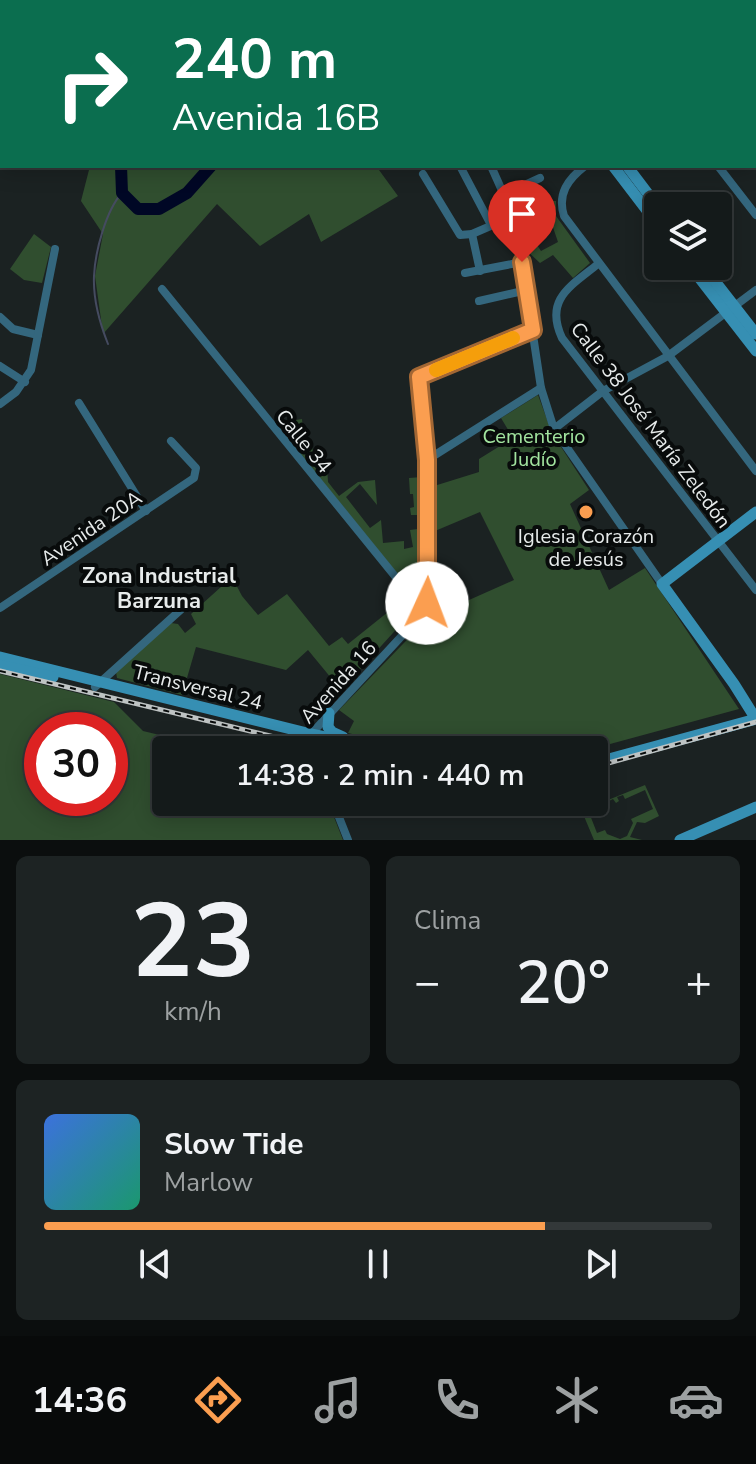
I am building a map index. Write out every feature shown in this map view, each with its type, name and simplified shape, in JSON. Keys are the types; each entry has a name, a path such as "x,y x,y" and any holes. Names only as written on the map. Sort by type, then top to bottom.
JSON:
{"main road":[{"path":"615,168 644,207"},
{"path":"629,168 647,192"},
{"path":"703,280 756,334"},
{"path":"712,280 756,351"},
{"path":"608,759 754,713 662,584 756,512"},
{"name":"Transversal 24","path":"0,657 291,736"},
{"name":"Transversal 24","path":"0,665 98,684"},
{"path":"329,713 327,723 340,736"},
{"path":"608,766 756,725"},
{"path":"680,840 756,808"}],"street":[{"path":"461,168 491,225"},
{"path":"493,168 515,219 541,388 554,429 662,584"},
{"path":"583,168 569,180 562,200 564,216 756,471"},
{"path":"720,168 756,215"},
{"path":"423,174 460,235 515,219 541,205"},
{"path":"505,194 540,178"},
{"path":"747,204 756,197"},
{"path":"472,234 480,271"},
{"path":"0,404 25,382 31,370 55,249"},
{"path":"465,273 522,262"},
{"name":"Calle 38 José María Zeledón","path":"598,264 566,290 560,299 556,315 562,338 756,590"},
{"name":"Calle 34","path":"162,289 424,612"},
{"path":"479,301 527,290"},
{"path":"554,429 603,391 668,356 756,290"},
{"path":"0,317 13,329 38,335"},
{"path":"424,612 429,593 427,460 419,377 533,330"},
{"path":"0,366 25,382"},
{"path":"427,460 541,388"},
{"path":"79,403 146,511"},
{"name":"Avenida 20A","path":"0,608 194,478 197,472 171,441"},
{"path":"98,684 186,605"},
{"name":"Avenida 16","path":"313,736 329,713 424,612"},
{"path":"339,816 348,840"}],"green space":[{"path":"89,168 386,168 379,170 398,196 321,242 309,214 260,246 217,204 103,334 95,276 103,234 81,201"},
{"path":"544,201 556,201 556,216 590,263 573,278 553,255 540,263 524,248 520,224 541,251 558,242"},
{"path":"34,234 51,247 42,283 24,280 10,269"},
{"name":"Cementerio Judío","path":"538,395 552,433 589,490 570,504 609,590 645,568 739,709 608,745 608,736 361,736 348,733 354,721 339,710 432,614 448,604 469,600 514,580 480,512 435,531 434,486 479,472 479,459 513,438 501,418"},
{"path":"302,419 304,441 312,444 313,455 319,455 320,465 327,467 328,482 339,496 358,482 375,480 377,505 360,484 346,497 370,528 381,520 383,543 404,541 404,549 413,547 410,530 418,529 417,515 411,515 410,508 414,507 409,478 422,477 426,587 422,597 417,598 281,430 284,422"},
{"path":"232,577 242,596 258,615 287,594 329,646 342,637 348,644 403,600 413,611 341,690 308,650 286,670 196,647 182,695 117,678 116,672 171,623 178,624 185,633 196,624 191,614"},
{"path":"0,674 114,702 124,712 24,712 24,816 128,816 128,716 143,731 164,736 152,736 152,816 334,816 343,840 0,840"},
{"path":"645,785 659,816 645,823 637,822 630,837 642,840 594,840 584,816 590,816 597,833 605,830 607,834 620,839 627,836 633,823 631,819 653,809 645,790 625,799 623,795 617,797 619,801 616,803 613,799 608,800"}],"waterway":[{"path":"121,168 122,193 138,209 159,209 187,193 209,168"},
{"path":"108,344 96,302 95,266 106,220 122,193"}],"railway":[{"path":"0,671 271,736"},
{"path":"608,763 756,722"}],"slow traffic":[{"path":"436,370 513,338"}],"place":[{"name":"Iglesia Corazón de Jesús","path":"586,512"}],"district":[{"name":"Zona Industrial Barzuna","path":"159,588"}],"route":[{"path":"427,603 427,460 419,377 533,330 522,262"}]}
